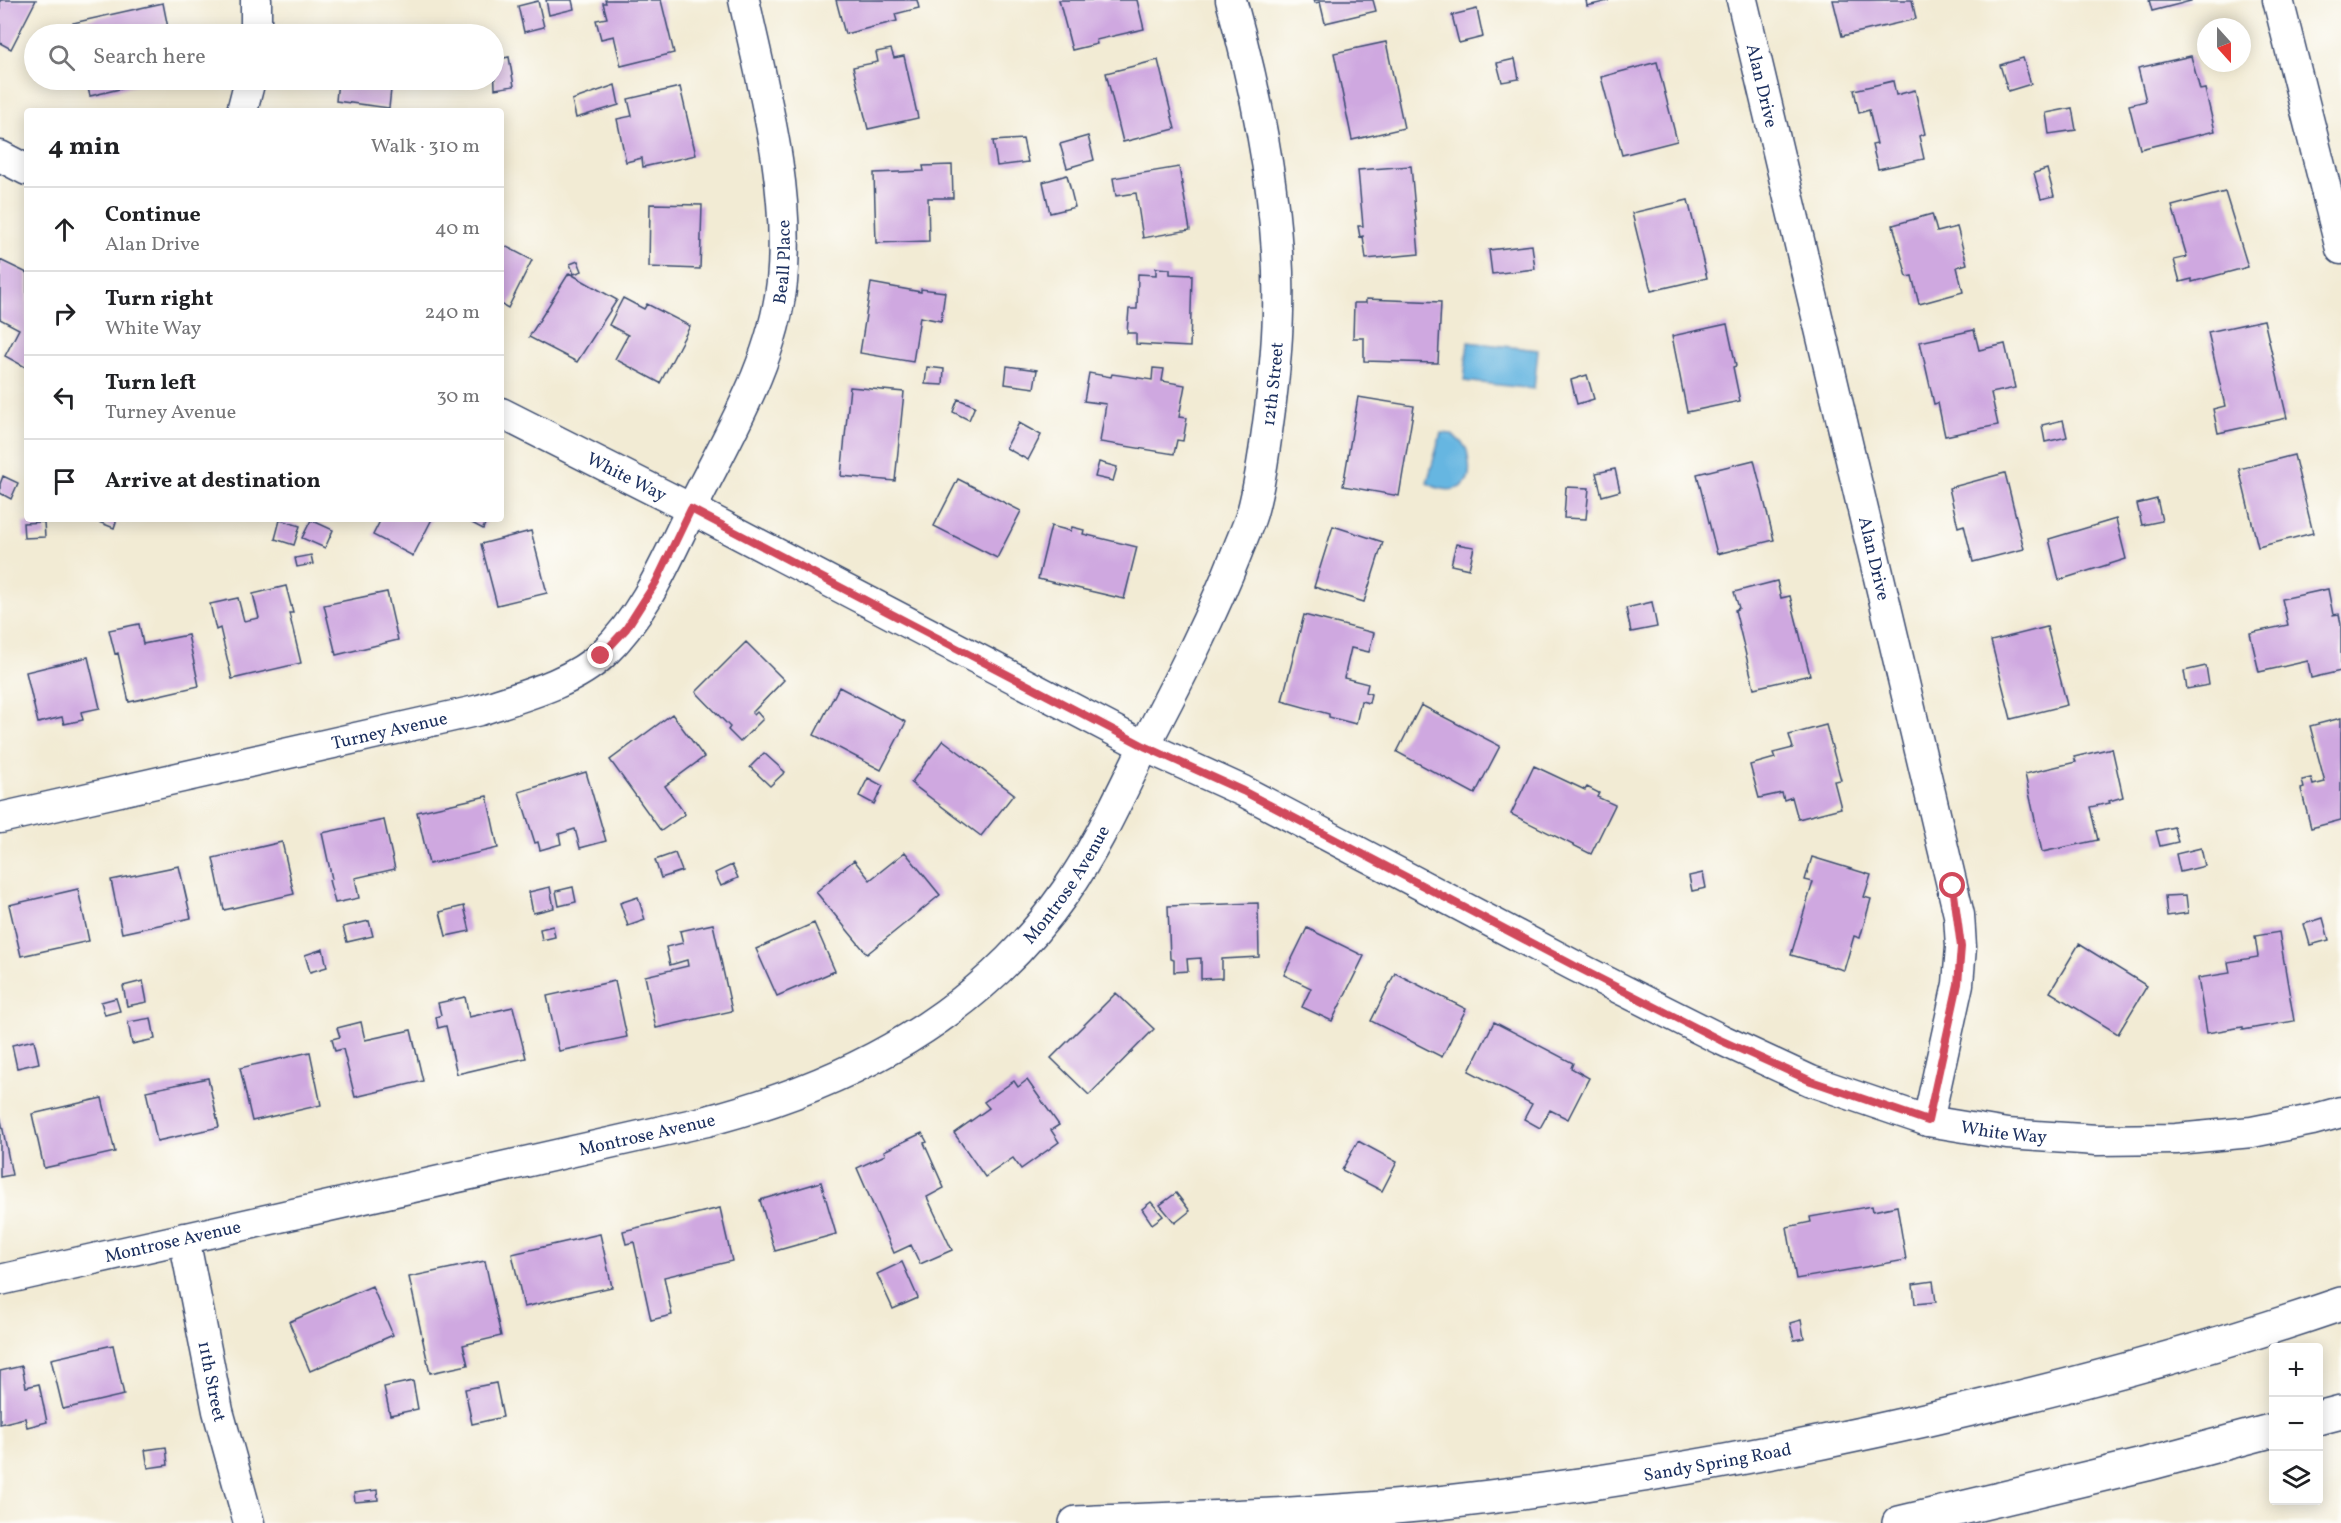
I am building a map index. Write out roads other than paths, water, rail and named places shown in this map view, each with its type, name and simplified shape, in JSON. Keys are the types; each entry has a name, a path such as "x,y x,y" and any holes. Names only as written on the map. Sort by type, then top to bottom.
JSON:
{"main road":[{"name":"Sandy Spring Road","path":"1076,1523 1274,1515 1436,1503 1609,1481 1859,1436 2078,1383 2224,1343 2341,1304"},
{"path":"2323,1417 2341,1412"},
{"path":"1899,1523 2146,1464 2269,1431"}],"street":[{"path":"256,0 256,24"},
{"name":"Beall Place","path":"691,509 754,386 774,331 782,282 784,242 782,187 744,0"},
{"name":"12th Street","path":"1144,746 1224,585 1252,514 1262,466 1274,383 1278,328 1277,251 1255,99 1231,0"},
{"name":"Alan Drive","path":"1742,0 1959,915 1961,947 1958,984 1928,1121"},
{"path":"2278,0 2341,249"},
{"path":"243,108 247,90"},
{"path":"0,156 24,168"},
{"name":"White Way","path":"504,415 691,509 1144,746 1243,791 1720,1040 1811,1081 1928,1121 2007,1134 2097,1140 2165,1139 2252,1132 2341,1112"},
{"name":"Turney Avenue","path":"0,818 480,710 542,690 572,675 601,656 626,629 656,582 691,509"},
{"name":"Montrose Avenue","path":"0,1280 707,1121 764,1106 840,1076 904,1042 948,1012 1017,954 1066,892 1095,845 1144,746"},
{"name":"11th Street","path":"184,1238 218,1412 249,1523"}],"water":[{"path":"1468,342 1538,350 1534,389 1464,381"},
{"path":"1441,433 1452,434 1463,444 1469,463 1467,480 1463,485 1450,490 1427,483"}]}
